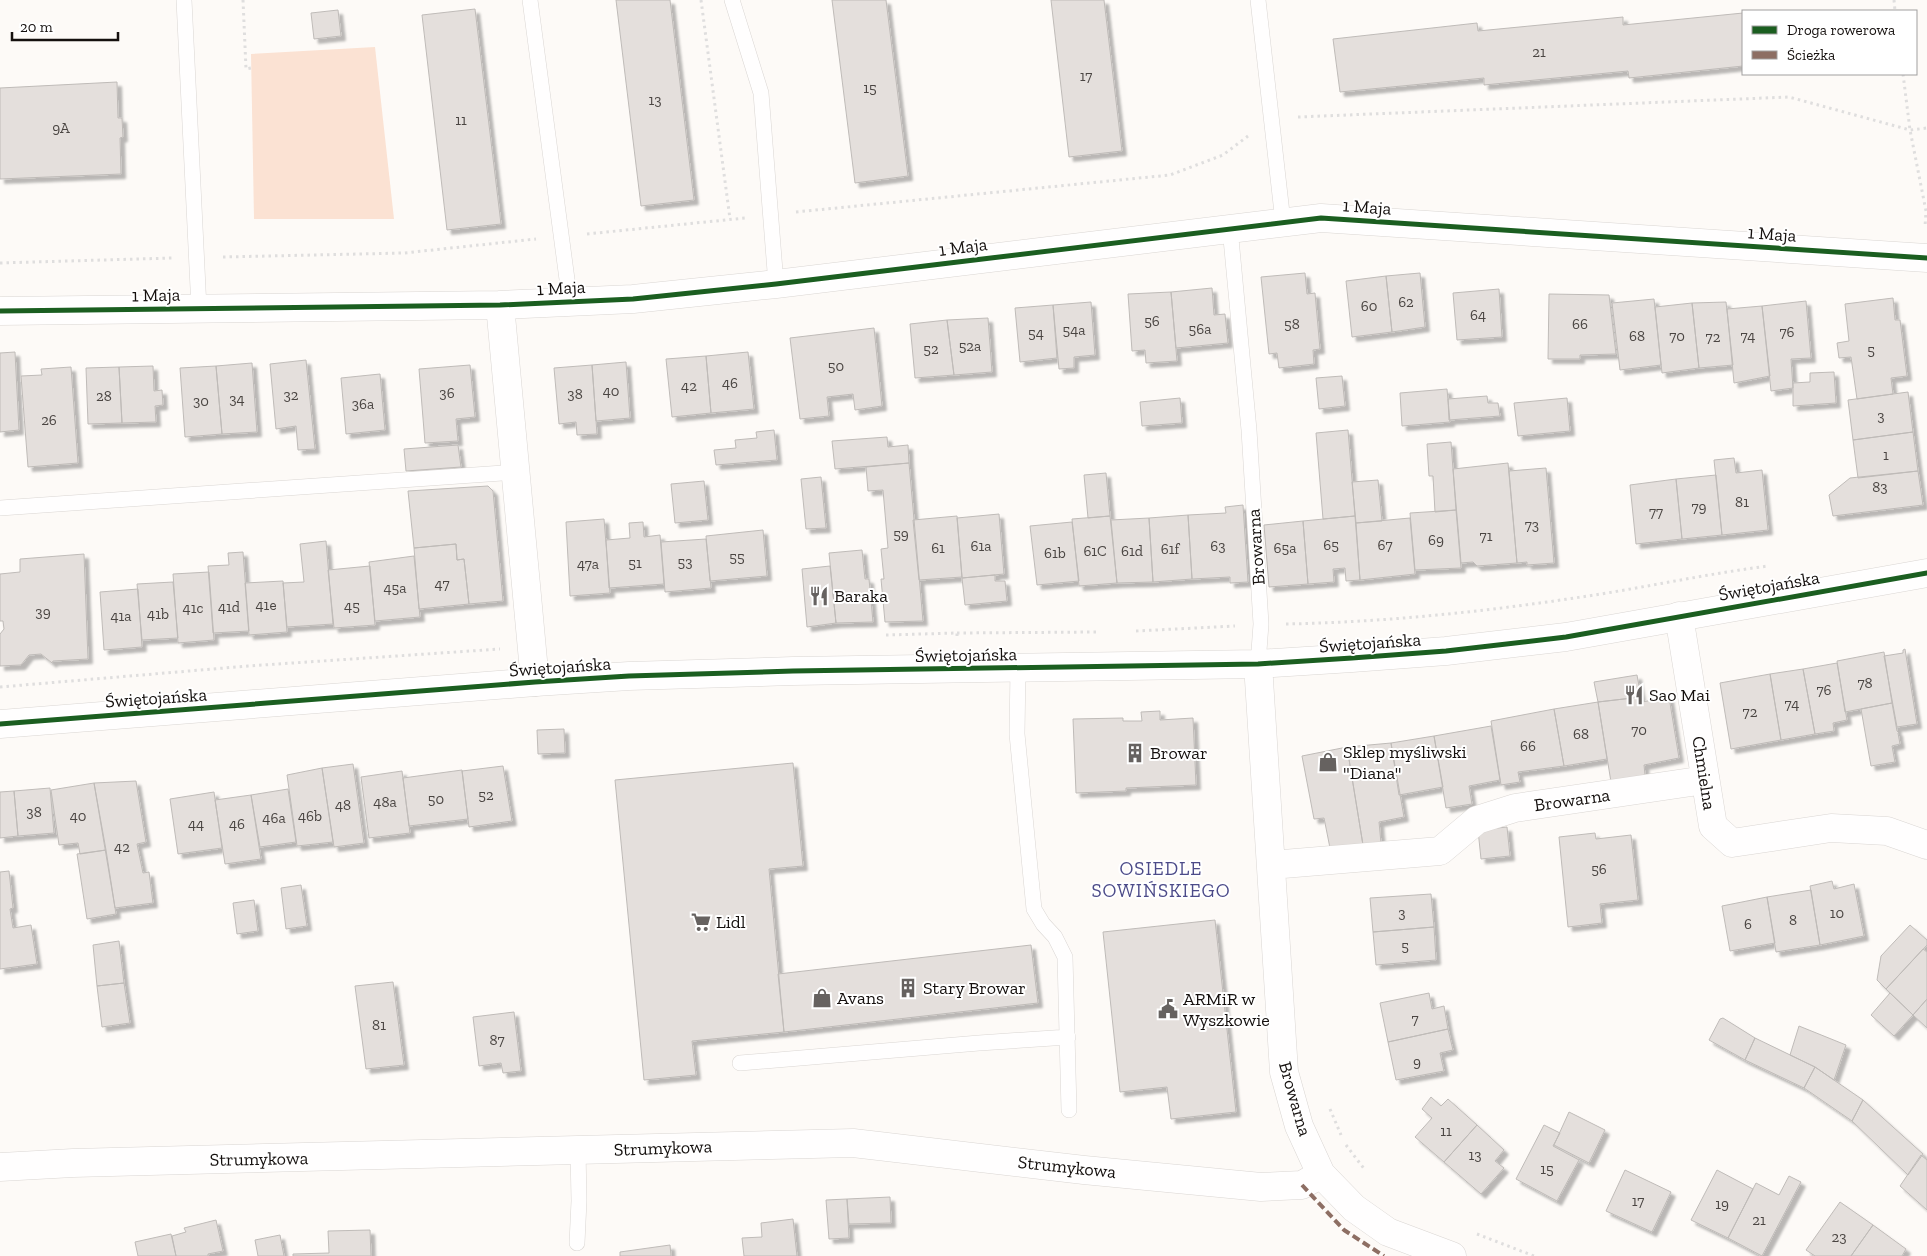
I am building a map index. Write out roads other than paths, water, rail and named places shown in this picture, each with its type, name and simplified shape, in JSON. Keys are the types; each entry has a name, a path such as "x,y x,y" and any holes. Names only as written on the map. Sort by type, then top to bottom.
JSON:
{"street":[{"name":"1 Maja","path":"0,311 500,305 633,299 776,284 1321,218 1927,258"},
{"path":"500,305 535,682"},
{"name":"Świętojańska","path":"0,724 535,682 711,673 1258,664 1352,658 1506,644 1566,636 1927,573"},
{"name":"Chmielna","path":"1679,616 1712,826 1732,843 1831,828 1887,831 1927,845"},
{"name":"Browarna","path":"1258,664 1284,1072 1299,1126 1321,1174 1354,1208 1388,1232 1452,1256"},
{"name":"Browarna","path":"1271,865 1440,851 1477,820 1515,808 1705,780"},
{"name":"Strumykowa","path":"0,1167 73,1163 853,1143 1084,1170 1260,1186 1302,1186 1321,1174"}],"lane":[{"path":"184,0 198,309"},
{"path":"530,0 570,302"},
{"path":"732,0 761,93 776,284"},
{"path":"1258,0 1283,222"},
{"name":"Browarna","path":"1230,228 1249,430 1262,624 1258,664"},
{"path":"0,508 516,472"},
{"path":"1018,668 1017,734 1034,909 1043,924 1055,937 1065,957 1069,1110"},
{"path":"740,1063 969,1044 1068,1038"},
{"path":"577,1243 579,1201 578,1150"}],"place":[{"name":"Baraka","path":"819,596"},
{"name":"Sao Mai","path":"1634,695"},
{"name":"Browar","path":"1135,753"},
{"name":"Sklep myśliwski \"Diana\"","path":"1328,762"},
{"name":"Lidl","path":"701,922"},
{"name":"Stary Browar","path":"908,988"},
{"name":"Avans","path":"822,998"},
{"name":"ARMiR w Wyszkowie","path":"1168,1009"}],"district":[{"name":"OSIEDLE SOWIŃSKIEGO","path":"1161,879"}]}
